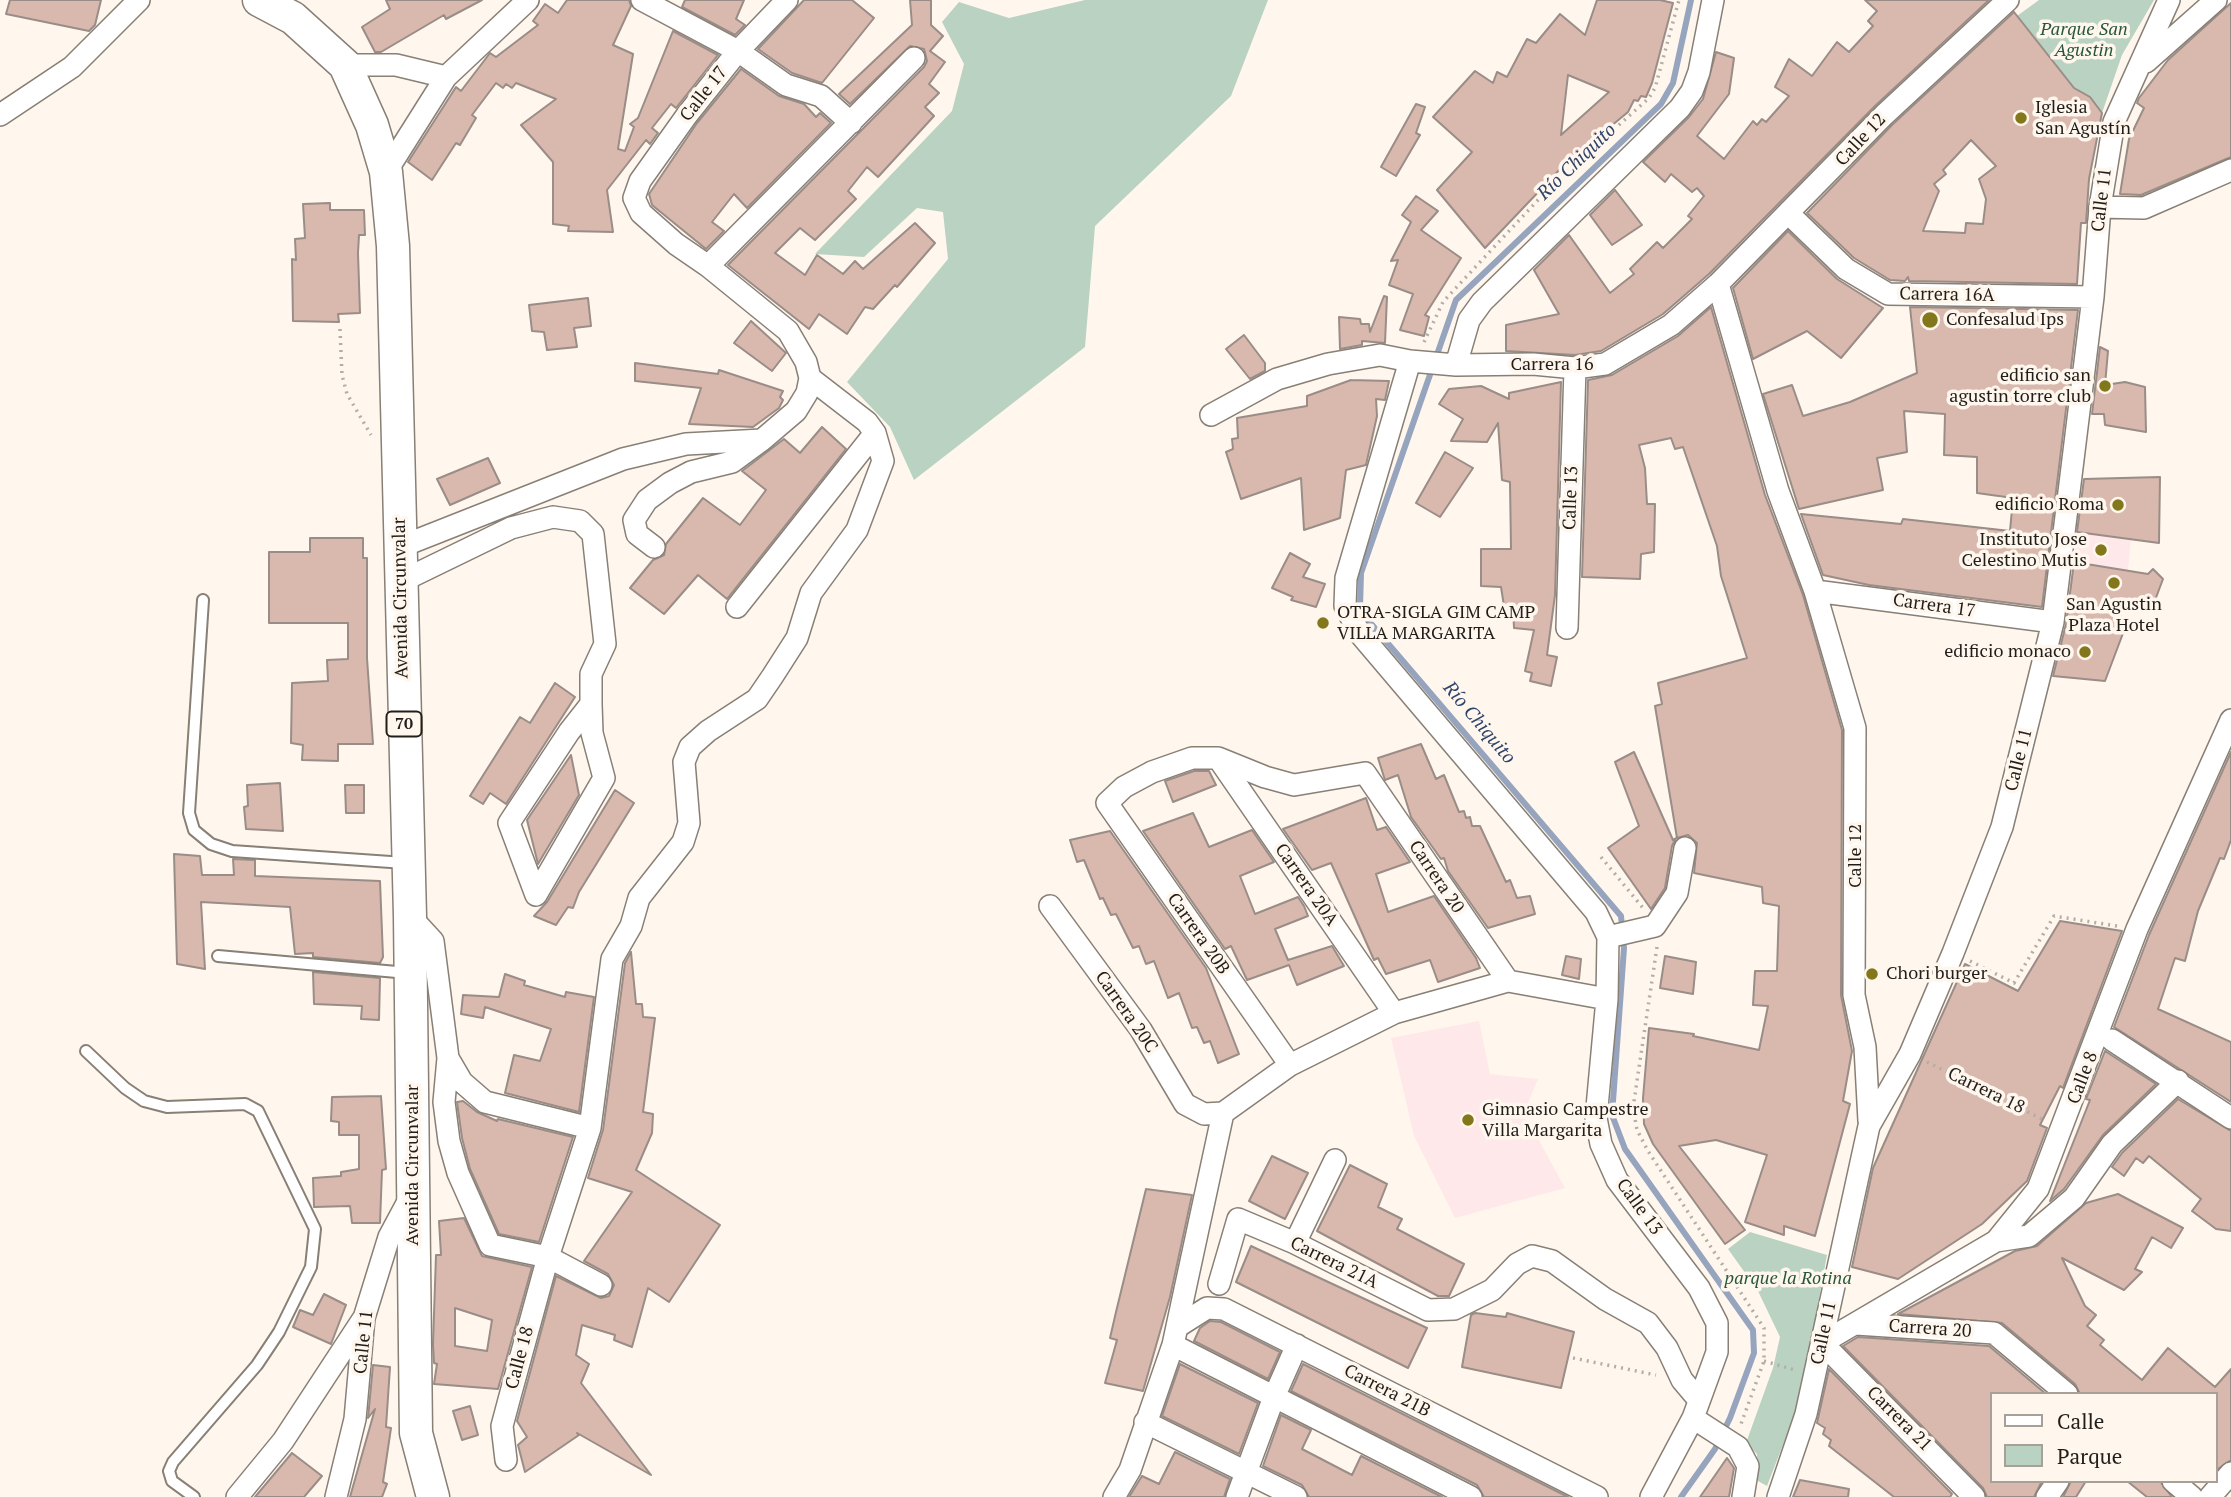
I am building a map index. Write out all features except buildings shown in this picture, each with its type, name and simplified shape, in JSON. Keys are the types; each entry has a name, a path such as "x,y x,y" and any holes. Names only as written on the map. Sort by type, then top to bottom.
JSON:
{"main road":[{"name":"Avenida Circunvalar","path":"260,0 293,18 345,65 372,125 386,172 393,246 410,916 415,1143 412,1194 416,1433 433,1497"}],"street":[{"path":"0,115 72,68 139,0"},
{"path":"386,172 446,77 528,0"},
{"path":"642,0 738,51 786,85 821,96 851,123"},
{"name":"Calle 17","path":"708,266 676,244 641,213 634,198 648,170 738,51 787,0"},
{"path":"1685,848 1677,893 1652,927 1613,937 1596,912 1360,634 1345,606 1346,578 1434,363 1482,302 1680,107 1692,92 1699,72 1713,0"},
{"name":"Calle 12","path":"1869,1126 1871,1108 1865,1047 1854,995 1855,728 1815,590 1779,491 1718,284 1884,115 2008,0"},
{"name":"Calle 11","path":"1778,1497 1806,1414 1869,1126 1910,1054 1954,953 2002,827 2053,622 2093,297 2100,207 2114,122 2168,0"},
{"path":"2131,80 2189,8 2216,0"},
{"path":"654,547 636,534 634,520 647,500 691,472 732,462 762,440 796,411 807,393 810,378 806,362 788,331 708,266 914,58"},
{"path":"345,65 396,65 446,77"},
{"path":"2100,207 2144,208 2231,170"},
{"name":"Carrera 16A","path":"1788,213 1846,269 1888,294 2093,297"},
{"name":"Carrera 16","path":"1211,415 1277,379 1328,364 1380,355 1434,363 1532,364 1575,368 1605,364 1671,325 1718,284"},
{"name":"Calle 13","path":"1567,628 1575,368"},
{"path":"737,607 875,433 867,422 810,378"},
{"name":"Calle 18","path":"506,1460 502,1426 548,1257 590,1128 612,959 631,926 639,898 683,842 689,823 685,783 687,755 691,747 708,731 757,699 796,638 811,593 857,530 872,497 883,461 875,433"},
{"path":"400,547 623,459 686,444 762,440"},
{"path":"400,582 511,528 553,517 580,521 593,534 605,644 591,674 592,733 604,778 536,895 509,823 569,732 591,705"},
{"name":"Carrera 17","path":"1815,590 2053,622"},
{"name":"Calle 8","path":"1822,1343 1996,1241 2038,1189 2137,929 2231,720"},
{"name":"Carrera 20B","path":"1218,758 1192,758 1152,772 1124,787 1107,803 1290,1065"},
{"name":"Carrera 20","path":"1218,758 1265,777 1294,785 1365,773 1508,981"},
{"name":"Carrera 20A","path":"1218,758 1394,1013"},
{"name":"Carrera 20C","path":"1050,906 1141,1030 1185,1104 1214,1114"},
{"path":"410,916 433,941 449,1058 444,1102 449,1141 458,1173 490,1245 548,1257 601,1285"},
{"name":"Calle 13","path":"1613,937 1596,1118 1601,1144 1617,1180 1699,1288 1717,1323 1717,1352 1700,1415 1651,1497"},
{"path":"1114,1497 1130,1470 1175,1336 1214,1114 1290,1065 1394,1013 1508,981 1607,999"},
{"path":"2112,1040 2231,1118"},
{"path":"449,1058 462,1082 485,1102 590,1128"},
{"path":"1996,1241 2029,1236 2074,1198 2112,1144 2178,1081"},
{"path":"1295,1242 1335,1160"},
{"name":"Calle 11","path":"337,1497 355,1419 364,1318 389,1237 412,1194"},
{"name":"Carrera 21A","path":"1219,1284 1238,1219 1295,1242 1428,1310 1454,1310 1492,1290 1517,1264 1532,1256 1542,1258 1552,1261 1605,1299 1648,1322 1667,1349 1682,1380"},
{"name":"Carrera 21B","path":"1175,1336 1207,1308 1224,1309 1597,1497"},
{"path":"236,1497 283,1441 364,1318"},
{"name":"Carrera 20","path":"1856,1324 1994,1333 2065,1392"},
{"path":"1175,1336 1274,1397 1471,1497"},
{"name":"Carrera 21","path":"1822,1343 1974,1497"},
{"path":"1237,1497 1274,1397 1297,1346"},
{"path":"1682,1380 1700,1415 1738,1447 1748,1466 1743,1497"},
{"path":"1145,1422 1296,1497"},
{"path":"2210,1497 2231,1473"},
{"path":"2175,1483 2192,1497"}],"lane":[{"path":"203,600 189,813 194,830 211,844 232,851 408,863"},
{"path":"218,956 411,973"},
{"path":"86,1051 125,1088 144,1101 167,1107 245,1104 258,1111 315,1229 311,1267 279,1332 257,1365 173,1462 169,1471 172,1481 194,1497"}],"path":[{"path":"1434,363 1429,334 1448,297 1552,185 1649,98 1655,88 1679,0"},
{"path":"340,329 345,385 372,436"},
{"path":"1601,857 1652,927 1657,947 1633,1108 1637,1130 1764,1328 1764,1361 1742,1423 1738,1447"},
{"path":"1954,953 2014,983 2054,916 2137,929"},
{"name":"Carrera 18","path":"1910,1054 2063,1129"},
{"path":"1573,1358 1682,1380"},
{"path":"1764,1361 1795,1370"}],"shaded area":[{"name":"Instituto Jose Celestino Mutis","path":"2074,532 2131,539 2128,570 2070,562"},
{"name":"Gimnasio Campestre Villa Margarita","path":"1479,1021 1490,1074 1538,1079 1522,1117 1529,1122 1565,1188 1455,1218 1414,1136 1391,1038"}],"green space":[{"path":"1085,0 1268,0 1231,96 1095,226 1085,347 914,480 890,427 847,382 948,259 943,212 917,208 864,257 815,254 952,111 964,64 942,22 959,2 1009,18"},
{"name":"Parque San Agustin","path":"2039,0 2154,0 2122,55 2102,113 2090,97 2074,88 2017,16"},
{"name":"parque la Rotina","path":"1750,1232 1827,1255 1800,1401 1767,1486 1758,1481 1757,1454 1746,1443 1773,1368 1780,1337 1758,1291 1728,1249"}],"waterway":[{"name":"Río Chiquito","path":"1681,1497 1715,1449 1730,1418 1754,1353 1753,1330 1625,1149 1612,1115 1624,948 1621,916 1367,619 1360,607 1361,573 1456,300 1661,104 1673,83 1691,0"}],"place":[{"name":"Iglesia San Agustín","path":"2021,118"},
{"name":"Confesalud Ips","path":"1930,320"},
{"name":"edificio san agustin torre club","path":"2105,386"},
{"name":"edificio Roma","path":"2118,505"},
{"name":"Instituto Jose Celestino Mutis","path":"2101,550"},
{"name":"San Agustin Plaza Hotel","path":"2114,583"},
{"name":"OTRA-SIGLA GIM CAMP VILLA MARGARITA","path":"1323,623"},
{"name":"edificio monaco","path":"2085,652"},
{"name":"Chori burger","path":"1872,974"},
{"name":"Gimnasio Campestre Villa Margarita","path":"1468,1120"}]}
